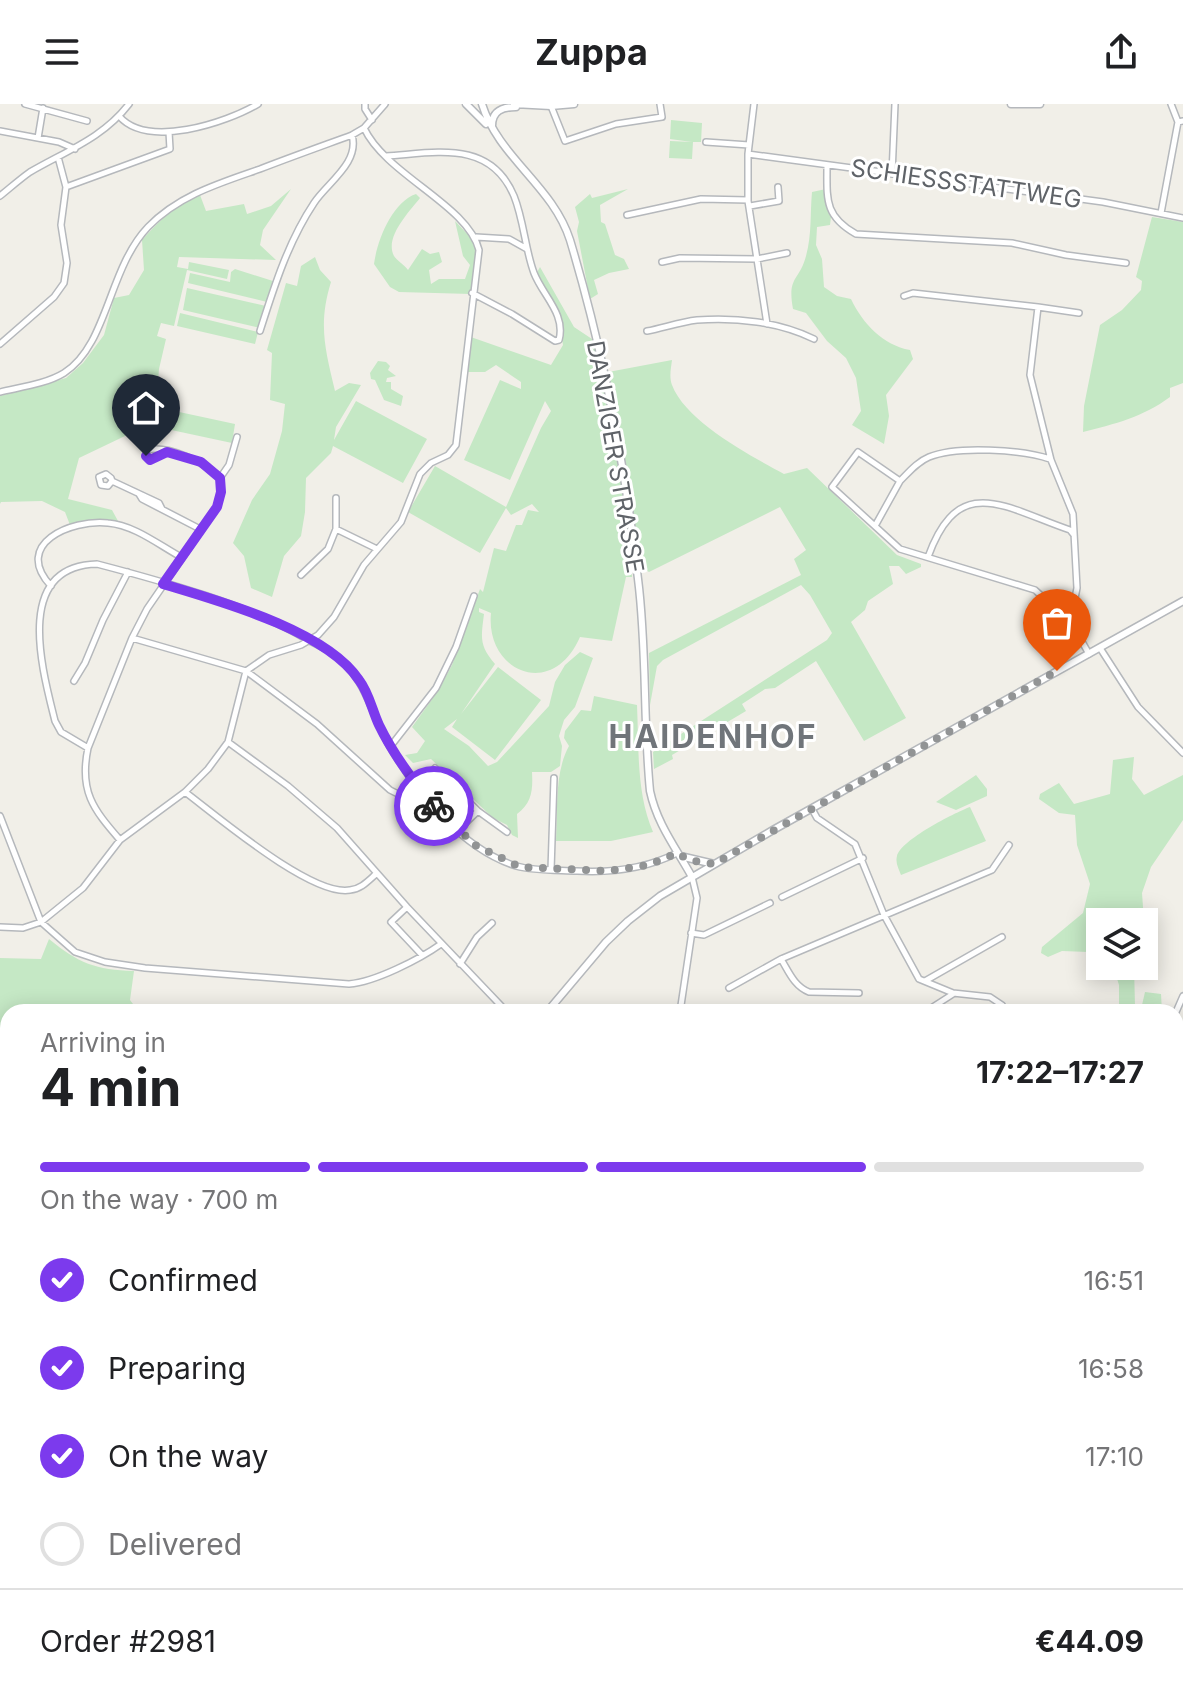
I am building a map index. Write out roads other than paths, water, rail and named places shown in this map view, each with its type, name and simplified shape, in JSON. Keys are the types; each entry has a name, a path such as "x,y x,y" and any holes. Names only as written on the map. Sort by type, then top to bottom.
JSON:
{"street":[{"path":"25,104 87,121"},
{"path":"0,196 28,174 102,132 129,104"},
{"path":"365,104 372,120"},
{"path":"0,392 58,376 81,357 94,338 117,274 129,251 148,226 177,203 203,190 352,135 364,128 385,104"},
{"path":"466,104 492,130"},
{"name":"DANZIGER STRASSE","path":"482,104 492,130 547,195 560,216 570,243 603,373 627,494 639,589 650,791 659,821 692,877"},
{"path":"514,104 529,106"},
{"path":"492,130 492,120 497,111 508,107 574,104"},
{"path":"551,106 565,141 616,124 662,117 660,104"},
{"path":"754,104 748,154 749,204 767,324"},
{"path":"892,174 895,104"},
{"path":"1011,104 1040,104"},
{"path":"1161,213 1181,122 1171,104"},
{"path":"119,116 138,130 169,132 215,122 254,105"},
{"path":"38,138 43,108"},
{"path":"0,927 23,928 41,922 83,888 120,840 185,792 208,769 228,742 246,671 269,655 318,635 334,617 364,565 401,522 420,474 431,463 448,455 456,445 479,250 476,237 446,207 385,156 369,139 364,128"},
{"path":"0,131 59,142 75,149"},
{"path":"66,187 170,149 169,132"},
{"path":"260,331 276,279 314,202 350,157 354,145 352,135"},
{"path":"706,142 749,145"},
{"path":"385,156 469,153 485,161 514,195 535,276 558,315 559,340 555,341 472,293"},
{"name":"SCHIESSSTATTWEG","path":"748,154 1103,202 1183,218"},
{"path":"0,344 54,297 64,283 67,263 61,225 66,187 58,157"},
{"path":"827,165 831,214 840,225 856,234 1012,243 1066,255 1126,263"},
{"path":"627,215 701,199 749,204 779,201 778,187"},
{"path":"476,237 509,239 527,249"},
{"path":"662,262 680,258 757,259 787,253"},
{"path":"904,296 913,293 1079,313"},
{"path":"1038,307 1030,375 1051,460 1073,514 1076,537 1076,599 1072,613 1066,617"},
{"path":"647,331 696,320 767,324 814,339"},
{"path":"120,840 94,810 85,784 84,766 88,748 132,638 163,584 217,507 221,492 220,478 229,465 237,437"},
{"path":"167,452 201,462 220,478"},
{"path":"900,481 858,452 832,487 900,549 1035,590 1066,617 1089,654"},
{"path":"875,526 900,481 918,463 933,456 964,452 1030,452 1051,460"},
{"path":"112,481 200,529"},
{"path":"301,575 328,549 336,529 336,498"},
{"path":"928,557 938,530 949,515 965,505 979,502 1070,530 1076,537"},
{"path":"51,586 38,571 36,556 39,548 65,530 85,524 107,522 129,527 181,557"},
{"path":"336,529 377,549"},
{"path":"88,748 61,732 55,721 38,636 42,608 51,586 70,568 97,564 261,617 297,632 332,652 357,676 390,747 432,805 475,845 504,861 520,867 583,872 632,869 678,854 714,864"},
{"path":"74,681 128,572"},
{"path":"390,747 436,688 456,647 474,596"},
{"path":"554,1004 606,942 660,896 1183,601"},
{"path":"132,638 246,671 317,724 390,790 424,807 432,805"},
{"path":"1100,648 1138,707 1183,753"},
{"path":"228,742 316,808 337,828 496,1004"},
{"path":"435,768 478,811 507,832"},
{"path":"551,870 554,778"},
{"path":"185,792 289,869 310,880 347,891 361,887 376,874"},
{"path":"812,809 817,818 855,844 884,915 919,979 953,993 990,997 1000,1004"},
{"path":"458,830 478,811"},
{"path":"0,816 41,922 75,952 105,962 349,984 368,980 441,944"},
{"path":"729,988 781,959 992,870 1009,845"},
{"path":"782,897 863,858"},
{"path":"681,1004 697,898 692,877"},
{"path":"691,933 704,935 770,903"},
{"path":"407,907 391,922 422,955"},
{"path":"460,964 477,937 492,923"},
{"path":"924,982 1002,937"},
{"path":"781,959 802,989 809,992 859,993"},
{"path":"937,1004 953,993"}],"district":[{"name":"HAIDENHOF","path":"713,737"}]}
